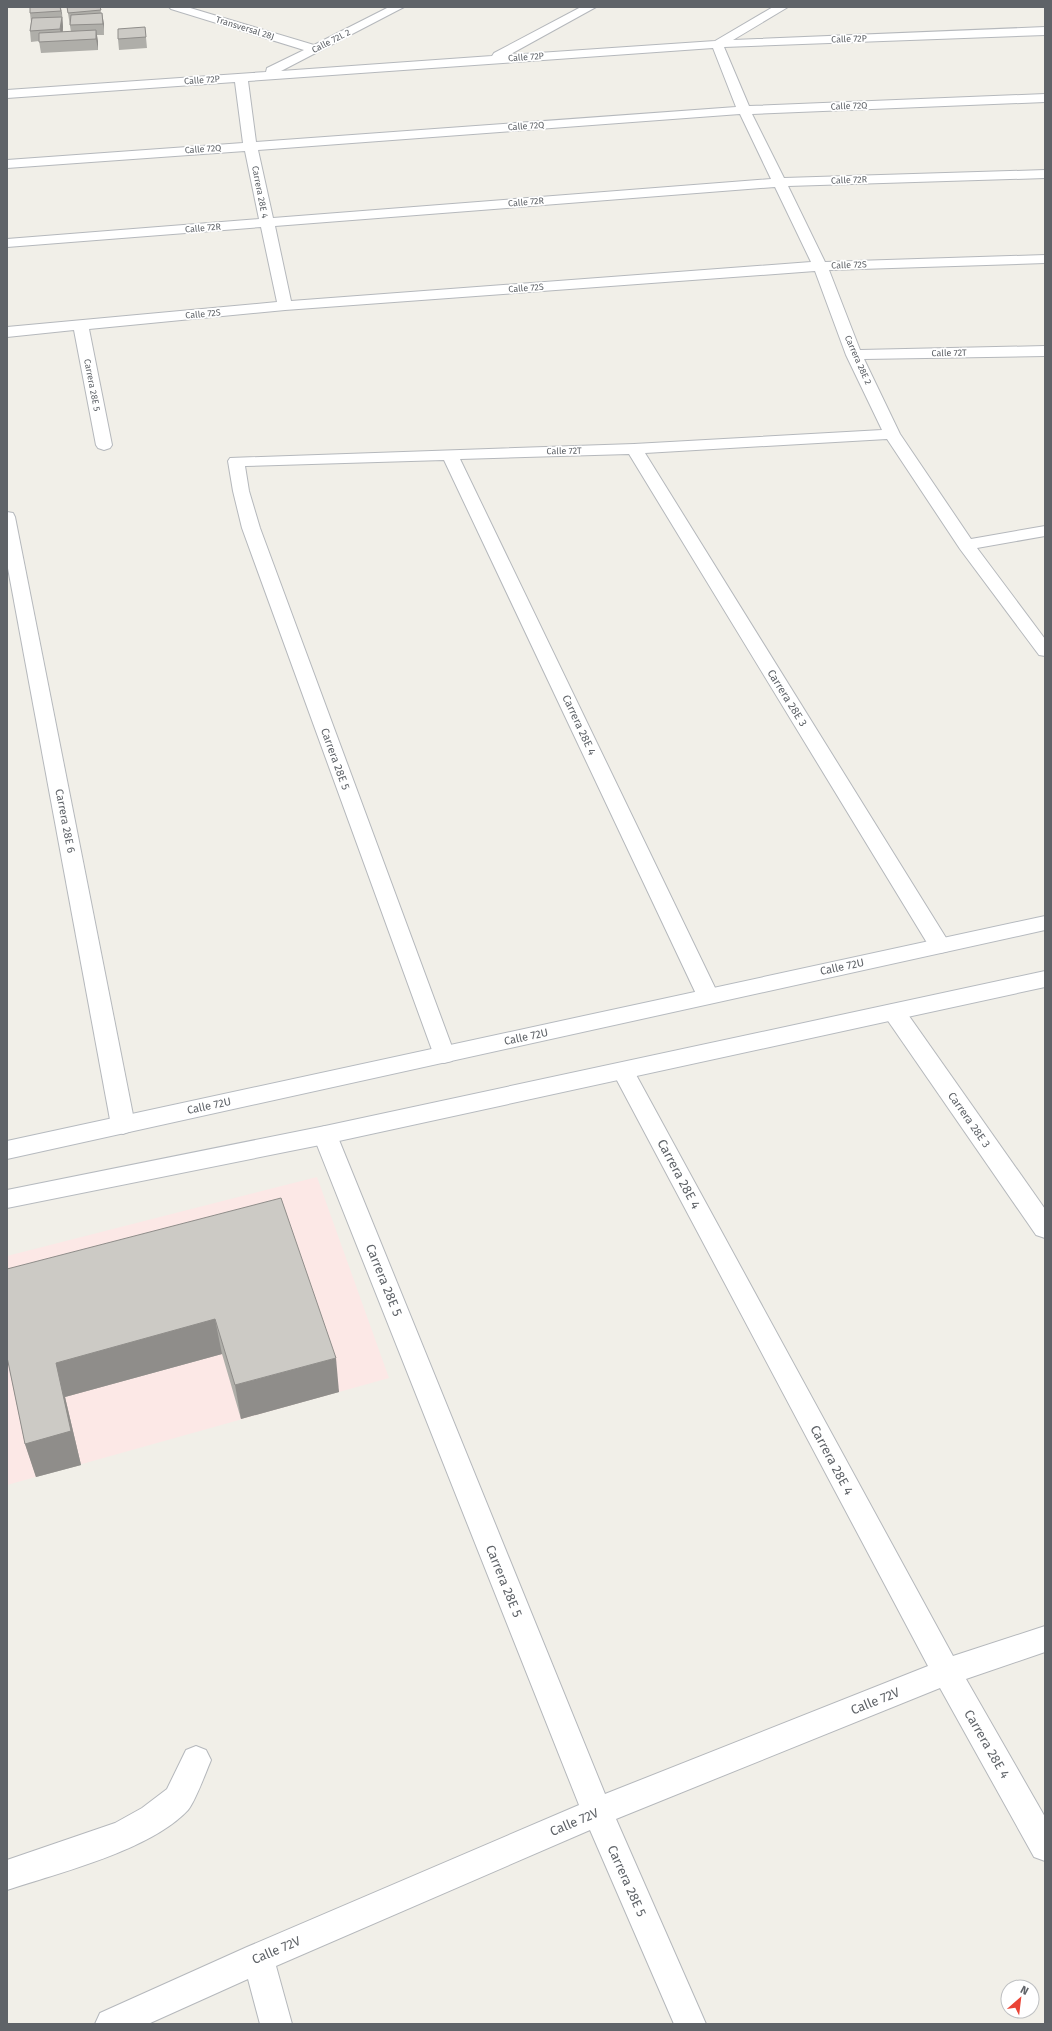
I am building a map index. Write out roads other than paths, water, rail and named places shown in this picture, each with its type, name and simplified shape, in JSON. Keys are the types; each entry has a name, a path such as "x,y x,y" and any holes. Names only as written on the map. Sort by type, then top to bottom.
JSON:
{"street":[{"name":"Transversal 28J","path":"175,7 315,49"},
{"name":"Calle 72L 2","path":"263,75 398,7"},
{"path":"491,59 590,7"},
{"path":"717,44 782,7"},
{"name":"Calle 72P","path":"7,94 717,44 1045,31"},
{"name":"Carrera 28E 2","path":"717,44 744,110 820,266 854,355 892,434 966,545 1045,651"},
{"name":"Carrera 28E 4","path":"241,77 250,146 285,306"},
{"name":"Calle 72Q","path":"7,164 744,110 1045,98"},
{"name":"Calle 72R","path":"7,244 780,182 1045,174"},
{"name":"Calle 72S","path":"7,332 285,306 820,266 1045,259"},
{"name":"Carrera 28E 5","path":"81,325 104,445"},
{"name":"Calle 72T","path":"854,355 1045,351"},
{"name":"Calle 72T","path":"236,461 634,449 892,434"},
{"name":"Carrera 28E 3","path":"634,449 940,946"},
{"name":"Carrera 28E 4","path":"450,454 708,996"},
{"name":"Carrera 28E 5","path":"236,461 241,491 251,528 444,1055"},
{"name":"Carrera 28E 6","path":"7,517 123,1125"},
{"path":"966,545 1045,531"},
{"name":"Calle 72U","path":"7,1150 1045,923"},
{"path":"7,1199 326,1134 1045,979"},
{"name":"Carrera 28E 3","path":"894,1012 1045,1228"},
{"name":"Carrera 28E 4","path":"623,1071 946,1672 1045,1846"},
{"name":"Carrera 28E 5","path":"326,1134 597,1812 690,2024"},
{"name":"Calle 72V","path":"111,2024 258,1958 597,1812 946,1672 1045,1639"},
{"path":"7,1876 122,1836 153,1819 178,1799 196,1760"},
{"path":"258,1958 276,2024"}]}
